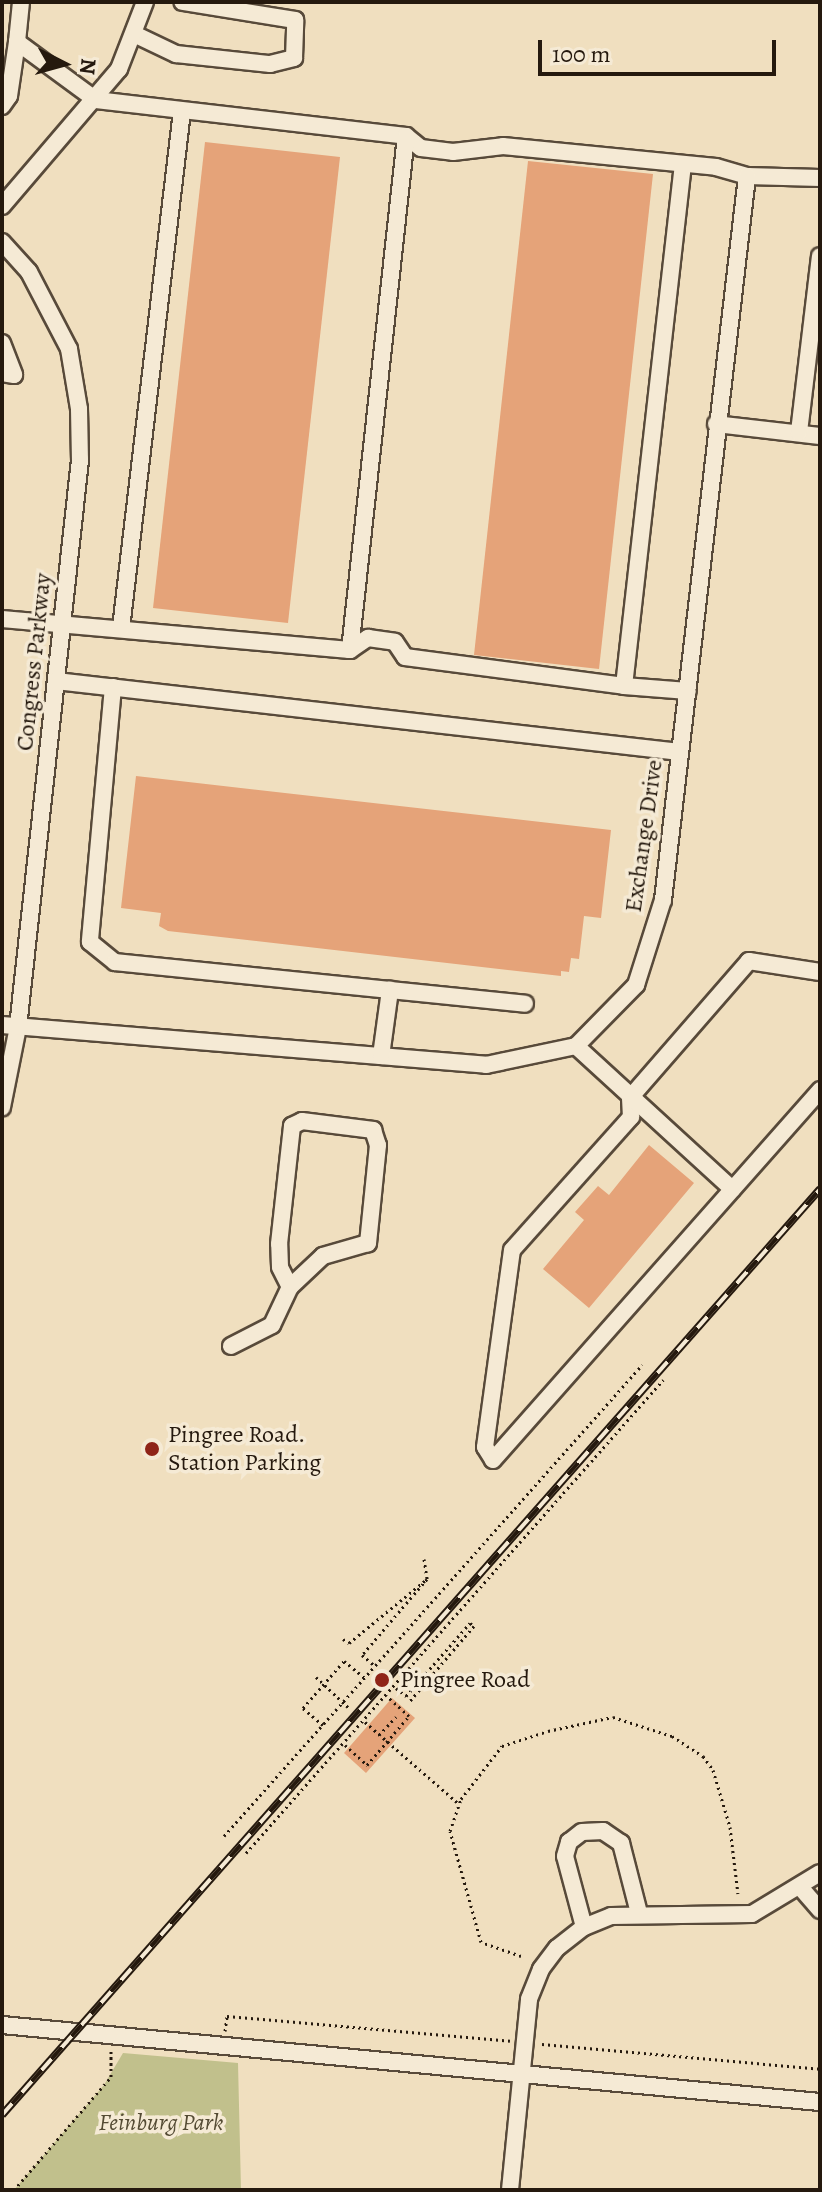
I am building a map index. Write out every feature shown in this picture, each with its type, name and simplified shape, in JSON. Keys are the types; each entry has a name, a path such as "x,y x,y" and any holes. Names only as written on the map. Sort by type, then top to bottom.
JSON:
{"street":[{"path":"2,106 9,96 21,2"},
{"path":"2,206 96,100 119,69 145,2"},
{"path":"134,34 176,54 270,64 294,58 295,20 182,2"},
{"path":"17,42 96,100 406,136 421,148 453,152 503,146 683,164 747,176 820,178"},
{"path":"121,628 182,111"},
{"path":"350,650 406,136"},
{"path":"624,686 683,164"},
{"name":"Exchange Drive","path":"576,1046 636,985 663,900 747,176"},
{"name":"Congress Parkway","path":"2,242 29,272 55,313 69,349 79,409 80,460 56,681 2,1107"},
{"path":"799,432 820,256"},
{"path":"2,343 14,375 2,373"},
{"path":"716,424 820,436"},
{"path":"2,619 63,621 350,650 368,638 395,642 405,657 624,686 688,691"},
{"path":"56,681 680,752"},
{"path":"113,687 90,942 115,962 525,1004"},
{"path":"820,972 749,961 630,1098 631,1117 512,1250 485,1447 493,1460 820,1090"},
{"path":"381,1056 390,990"},
{"path":"10,1026 486,1065 576,1046 732,1189"},
{"path":"231,1346 272,1325 290,1287 323,1256 368,1243 378,1145 373,1130 302,1121 292,1126 279,1244 280,1267 290,1287"},
{"path":"584,1927 565,1856 569,1842 582,1832 603,1831 621,1843 639,1913"},
{"path":"510,2190 533,1986 548,1958 584,1927 611,1916 639,1913 741,1917 801,1888 820,1873"},
{"path":"801,1888 820,1910"},
{"path":"2,2025 820,2102"}],"path":[{"path":"224,1836 642,1365"},
{"path":"246,1853 663,1380"},
{"path":"375,1666 362,1655 427,1579 424,1559"},
{"path":"343,1639 349,1643 427,1579"},
{"path":"395,1687 406,1696 470,1623 474,1626 409,1702"},
{"path":"323,1725 303,1708 323,1684 344,1661 365,1678"},
{"path":"316,1677 348,1707"},
{"path":"344,1745 367,1765 409,1716 387,1696"},
{"path":"379,1735 396,1717"},
{"path":"521,1956 485,1946 478,1937 451,1839 459,1804 502,1746 597,1718 628,1720 693,1748 713,1770 738,1869 738,1894"},
{"path":"365,1721 459,1804"},
{"path":"14,2190 111,2077 111,2036"}],"green space":[{"name":"Feinburg Park","path":"123,2053 238,2063 241,2190 14,2190 104,2085"}],"building":[{"path":"205,142 340,157 288,623 153,608"},
{"path":"528,161 653,174 599,669 474,655"},
{"path":"136,776 611,830 601,918 584,916 579,959 571,958 569,972 561,971 561,976 168,931 159,926 161,913 121,908"},
{"path":"649,1145 694,1183 589,1308 543,1269 584,1220 575,1212 598,1186 609,1195"},
{"name":"Pingree Road","path":"392,1698 415,1718 366,1773 344,1753"}],"railway":[{"path":"2,2115 820,1189"}],"place":[{"name":"Pingree Road. Station Parking","path":"152,1449"},
{"name":"Pingree Road","path":"382,1680"}]}
